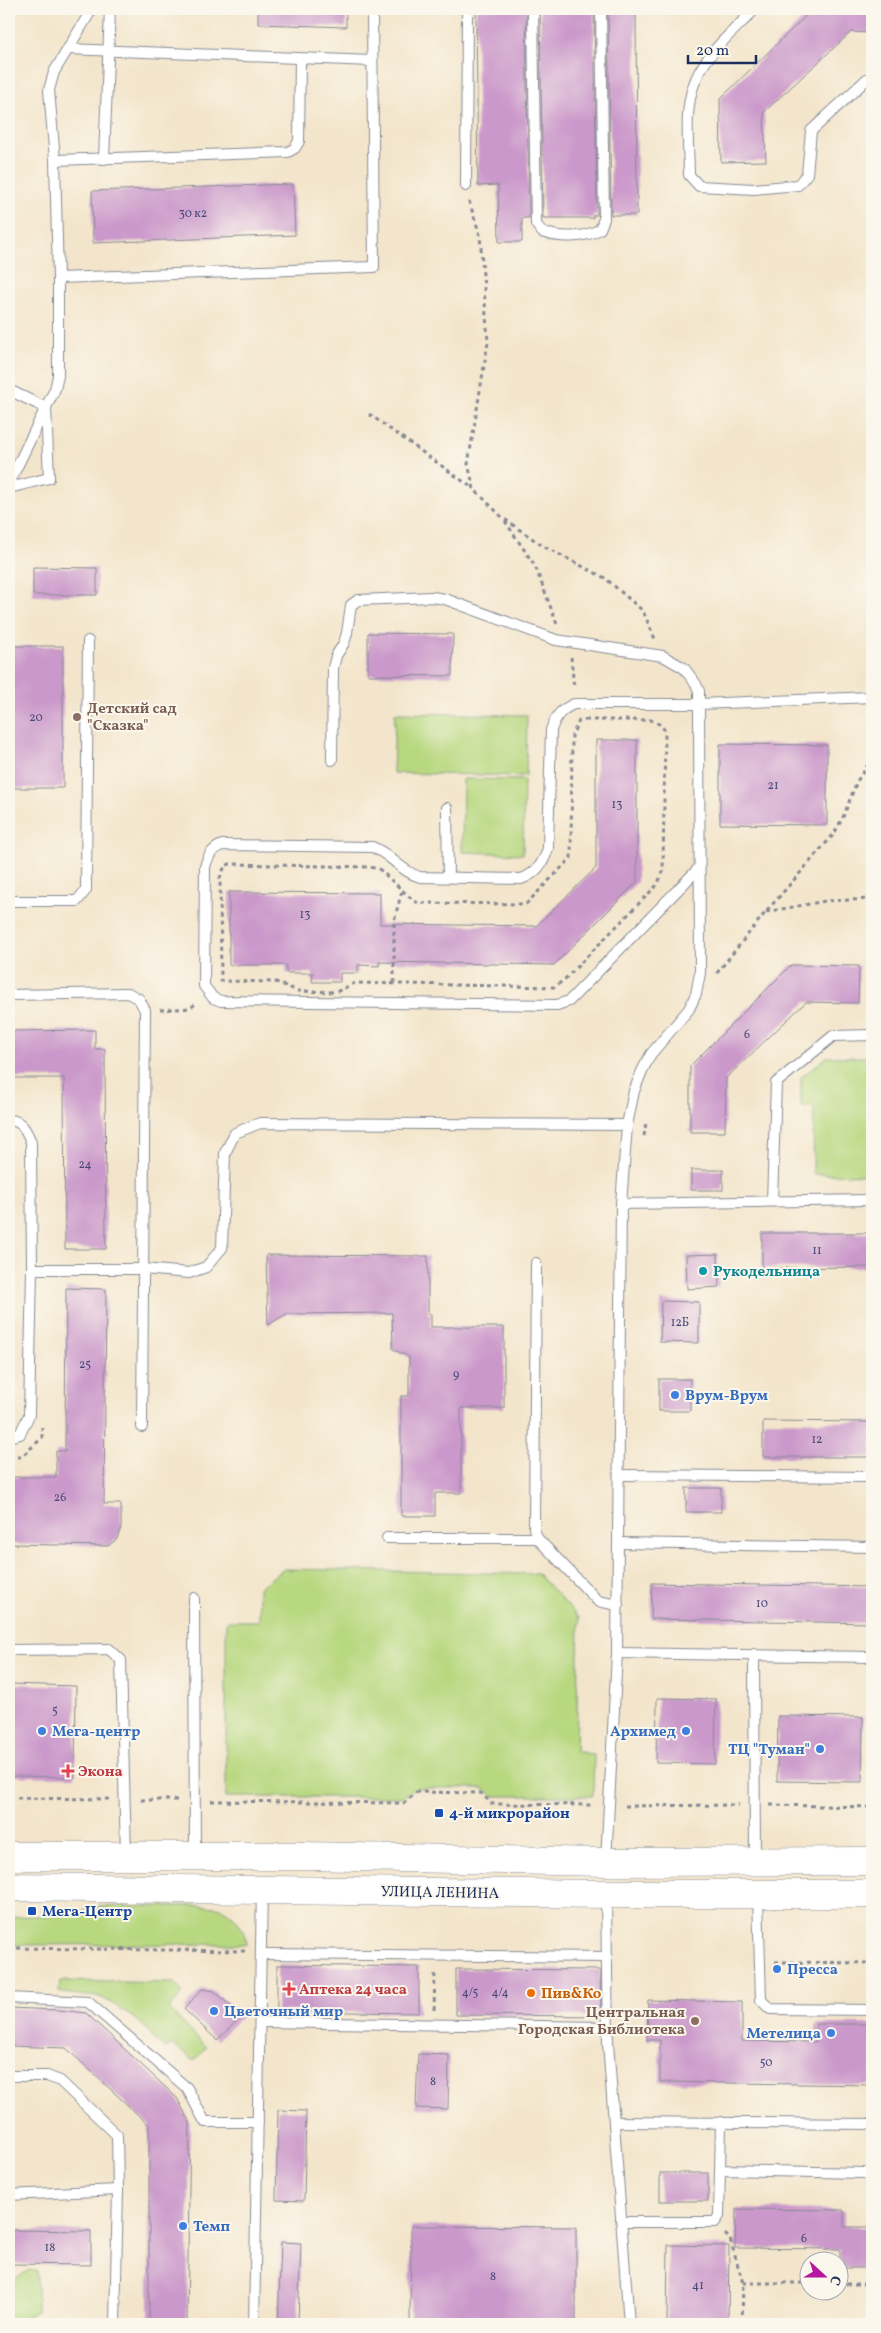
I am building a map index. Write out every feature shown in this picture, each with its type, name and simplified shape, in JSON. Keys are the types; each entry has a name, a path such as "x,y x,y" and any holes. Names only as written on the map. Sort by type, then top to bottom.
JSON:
{"main road":[{"path":"9,1856 126,1855 606,1862 872,1861"},
{"path":"195,1856 195,1888"},
{"path":"697,1861 697,1893"},
{"name":"УЛИЦА ЛЕНИНА","path":"9,1887 606,1894 758,1892 872,1894"}],"lane":[{"path":"9,483 55,389 58,376 58,278 54,160 49,90 54,72 92,9"},
{"path":"104,159 110,9"},
{"path":"58,278 374,267 372,9"},
{"path":"466,186 467,9"},
{"path":"533,9 536,224 542,232 553,236 591,235 600,229 604,219 601,9"},
{"path":"755,9 706,61 695,80 689,106 689,175 699,186 754,189 798,185 806,174 811,131 867,79 872,79"},
{"path":"68,49 372,61"},
{"path":"54,160 288,152 295,148 299,141 300,58"},
{"path":"9,390 46,408"},
{"path":"9,488 49,478 46,408"},
{"path":"332,760 333,668 336,656 348,633 351,605 358,600 432,597 445,599 556,640 662,656 684,668 699,691 700,973 696,994 688,1009 651,1054 642,1071 634,1091 627,1125 621,1204 617,1652 606,1862"},
{"path":"9,901 77,901 86,890 88,641"},
{"path":"699,868 569,1001 557,1005 221,1001 209,993 204,986 205,867 208,856 215,848 222,845 372,847 381,850 412,875 420,877 521,879 531,875 545,860 548,848 551,730 555,719 562,709 574,704 699,704 872,697"},
{"path":"447,808 448,878"},
{"path":"9,995 128,993 139,999 145,1010 142,1427"},
{"path":"772,1201 776,1083 833,1036 872,1036"},
{"path":"9,1120 13,1120 25,1128 31,1142 32,1269 29,1415 20,1434 9,1437"},
{"path":"32,1269 143,1269 189,1272 206,1267 222,1248 225,1153 235,1133 260,1123 627,1125"},
{"path":"621,1204 872,1200"},
{"path":"536,1263 534,1528 537,1538 598,1601 618,1605"},
{"path":"620,1475 872,1477"},
{"path":"387,1538 537,1538"},
{"path":"619,1543 872,1547"},
{"path":"194,1598 195,1856"},
{"path":"9,1650 108,1649 121,1660 123,1799 126,1855"},
{"path":"617,1652 872,1656"},
{"path":"754,1654 755,1860"},
{"path":"254,2324 262,1890"},
{"path":"758,1892 761,2000 770,2009 872,2010"},
{"path":"606,1894 607,2027 628,2324"},
{"path":"262,1954 606,1957"},
{"path":"9,1998 88,2002 187,2088 205,2122 258,2122"},
{"path":"260,2022 607,2027"},
{"path":"9,2076 47,2076 60,2080 117,2135 118,2190 115,2324"},
{"path":"614,2122 872,2124"},
{"path":"622,2222 715,2222 719,2216 721,2122"},
{"path":"720,2170 864,2173 872,2176"},
{"path":"9,2195 118,2190"}],"path":[{"path":"466,186 480,235 488,342 468,464 474,489"},
{"path":"369,414 474,489 502,518 536,566 564,641 571,654 574,704"},
{"path":"502,518 543,546 605,578 643,610 662,656"},
{"path":"712,969 712,979 765,913 834,834 857,781 872,760"},
{"path":"394,983 394,921 402,891"},
{"path":"765,913 825,901 872,898"},
{"path":"145,1010 190,1008 209,993"},
{"path":"644,1139 646,1120"},
{"path":"9,1798 404,1803 417,1792 481,1793 492,1804 872,1807"},
{"path":"9,1948 248,1951"},
{"path":"759,1962 872,1963"},
{"path":"434,2024 435,1963"},
{"path":"715,2222 730,2239 743,2283 742,2324"},
{"path":"743,2283 798,2283"},
{"path":"848,2284 872,2284"}],"green space":[{"path":"395,713 527,715 526,776 393,773"},
{"path":"463,779 524,780 523,854 462,852"},
{"path":"827,1057 872,1057 872,1175 813,1174 814,1108 801,1106 801,1077"},
{"path":"284,1569 538,1574 579,1618 576,1751 594,1755 593,1796 493,1796 483,1788 415,1788 403,1797 226,1797 226,1621 259,1621 259,1587"},
{"path":"204,1906 221,1908 231,1914 238,1923 244,1933 247,1944 9,1945 9,1917 65,1915 97,1907"},
{"path":"60,1981 175,1983 183,1993 169,2009 206,2047 194,2061 173,2045 165,2048 141,2024 107,2000 99,1997 59,1992"},
{"path":"29,2270 37,2271 37,2311 30,2314 23,2324 9,2324 9,2279 13,2281"}],"building":[{"path":"258,9 346,9 346,27 258,24"},
{"path":"476,9 526,9 529,218 522,218 522,242 499,242 498,185 478,186"},
{"path":"540,9 594,9 597,215 593,215 593,218 543,218"},
{"path":"608,9 636,9 637,215 611,215"},
{"path":"813,9 872,9 872,33 851,32 764,112 766,161 721,162 720,99"},
{"path":"293,184 295,235 93,243 92,191"},
{"path":"33,567 97,568 97,595 33,595"},
{"path":"368,633 453,634 452,676 368,675"},
{"path":"9,646 63,646 63,788 9,788"},
{"path":"596,740 637,740 637,882 554,965 379,962 379,966 358,965 358,973 340,973 340,982 312,982 313,973 286,973 286,965 229,965 229,892 380,893 380,924 536,926 596,868"},
{"path":"720,744 827,745 827,825 720,824"},
{"path":"791,965 859,966 858,1003 806,1002 726,1078 725,1132 690,1132 690,1066"},
{"path":"95,1030 95,1049 105,1049 106,1249 65,1249 64,1078 9,1078 9,1031"},
{"path":"691,1170 723,1170 723,1190 691,1190"},
{"path":"762,1233 872,1233 872,1267 762,1268"},
{"name":"Рукодельница","path":"718,1254 719,1287 687,1289 686,1255"},
{"path":"266,1255 428,1256 428,1314 431,1314 431,1327 504,1327 504,1408 461,1408 461,1493 435,1493 435,1516 401,1516 401,1396 409,1396 409,1357 393,1349 392,1313 286,1314 268,1325"},
{"path":"66,1288 106,1289 104,1504 121,1504 121,1528 117,1539 108,1546 9,1544 9,1477 56,1477 56,1451 65,1451"},
{"path":"661,1301 699,1302 699,1343 660,1342"},
{"name":"Врум-Врум","path":"659,1379 690,1379 690,1411 659,1411"},
{"path":"763,1421 872,1422 872,1457 763,1457"},
{"path":"686,1488 721,1488 721,1512 686,1512"},
{"path":"652,1583 872,1587 872,1623 651,1619"},
{"name":"Мега-центр","path":"9,1684 76,1686 75,1777 9,1776"},
{"name":"Архимед","path":"657,1698 716,1699 715,1764 656,1763"},
{"name":"ТЦ \"Туман\"","path":"778,1716 863,1717 862,1782 777,1781"},
{"path":"277,1965 419,1967 419,2013 277,2011"},
{"path":"456,1969 600,1970 601,2016 456,2015"},
{"path":"202,1989 214,1991 242,2016 217,2040 184,2009"},
{"path":"648,2000 742,2002 742,2041 816,2042 816,2024 872,2024 872,2085 660,2082 660,2040 647,2040"},
{"path":"9,2008 86,2013 177,2098 190,2123 187,2324 149,2324 149,2125 66,2048 9,2046"},
{"path":"418,2054 449,2055 448,2109 416,2108"},
{"path":"278,2110 306,2111 304,2201 276,2200"},
{"path":"660,2173 708,2173 708,2201 660,2201"},
{"path":"736,2209 844,2210 844,2227 872,2227 872,2268 848,2268 848,2250 735,2248"},
{"path":"411,2226 576,2227 576,2324 410,2324"},
{"path":"9,2230 91,2231 91,2265 9,2264"},
{"path":"281,2242 301,2243 298,2324 278,2324"},
{"path":"668,2245 729,2246 728,2324 667,2324"}],"place":[{"name":"Детский сад \"Сказка\"","path":"77,717"},
{"name":"Рукодельница","path":"703,1271"},
{"name":"Врум-Врум","path":"675,1395"},
{"name":"Мега-центр","path":"42,1731"},
{"name":"Архимед","path":"686,1731"},
{"name":"ТЦ \"Туман\"","path":"820,1749"},
{"name":"Экона","path":"68,1771"},
{"name":"4-й микрорайон","path":"439,1813"},
{"name":"Мега-Центр","path":"32,1911"},
{"name":"Пресса","path":"777,1969"},
{"name":"Аптека 24 часа","path":"289,1989"},
{"name":"Пив&Ко","path":"531,1993"},
{"name":"Цветочный мир","path":"214,2011"},
{"name":"Центральная Городская Библиотека","path":"695,2021"},
{"name":"Метелица","path":"831,2033"},
{"name":"Темп","path":"183,2226"}]}
